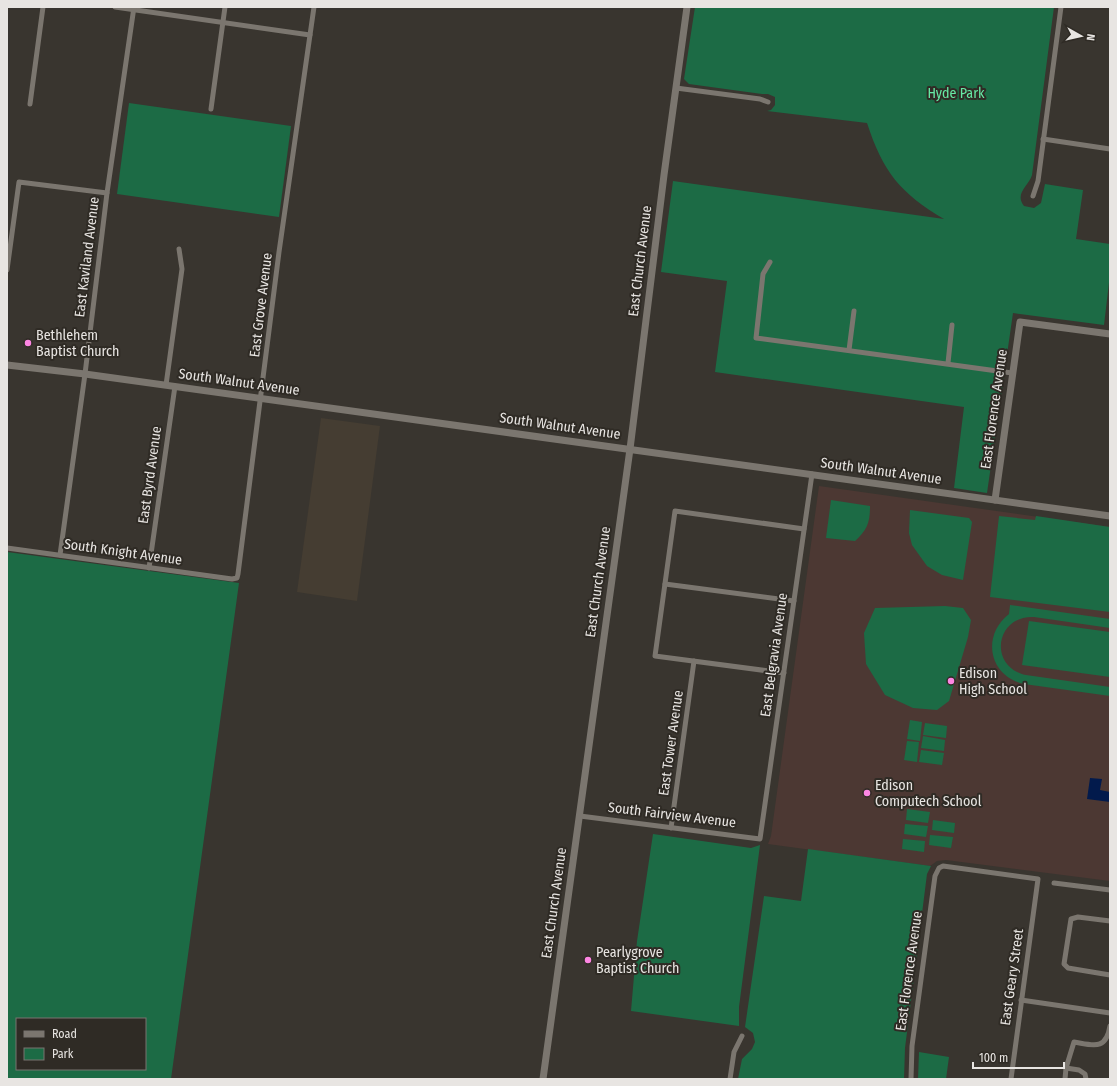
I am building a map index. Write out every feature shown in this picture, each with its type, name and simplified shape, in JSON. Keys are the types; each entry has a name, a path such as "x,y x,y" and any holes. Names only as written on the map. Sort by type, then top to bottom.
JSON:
{"street":[{"path":"30,104 43,7"},
{"path":"115,7 134,8 310,35"},
{"path":"211,110 225,7"},
{"name":"East Grove Avenue","path":"236,578 238,574 279,252 314,7"},
{"name":"East Church Avenue","path":"543,1079 630,449 687,7"},
{"path":"1033,196 1038,181 1061,7"},
{"name":"East Kaviland Avenue","path":"60,555 85,374 107,193 134,8"},
{"path":"676,88 760,99 768,102"},
{"path":"1043,139 1110,149"},
{"path":"7,270 19,182 107,193"},
{"path":"166,385 182,269 182,261 179,250"},
{"path":"770,262 763,274 756,338 948,363 1012,373"},
{"path":"848,350 854,312"},
{"name":"East Florence Avenue","path":"995,500 1020,322 1110,334"},
{"path":"948,363 952,325"},
{"name":"South Walnut Avenue","path":"7,364 1110,516"},
{"name":"East Byrd Avenue","path":"149,568 175,386"},
{"name":"East Belgravia Avenue","path":"760,839 812,474"},
{"path":"784,673 655,656 675,511 804,529"},
{"name":"South Knight Avenue","path":"7,548 149,568 236,578"},
{"path":"665,584 794,602"},
{"name":"East Tower Avenue","path":"671,828 694,661"},
{"name":"South Fairview Avenue","path":"580,816 760,839"},
{"name":"East Geary Street","path":"939,868 948,866 1038,879 1011,1079"},
{"name":"East Florence Avenue","path":"911,1079 914,1038 935,876 939,868"},
{"path":"1054,883 1110,890"},
{"path":"1110,921 1078,917 1071,919 1064,964 1068,968 1110,975"},
{"path":"1021,1000 1110,1013"},
{"path":"1064,1079 1074,1042 1097,1046 1104,1042 1107,1038 1110,1026"},
{"path":"730,1079 734,1052 742,1036"},
{"path":"1066,1068 1079,1070 1085,1074 1086,1079"}],"shaded area":[{"path":"321,418 380,426 357,601 297,592"},
{"name":"Edison High School","path":"819,486 1110,527 1110,881 946,860 937,861 930,866 768,844 771,836"}],"green space":[{"name":"Hyde Park","path":"695,7 1054,7 1032,175 1021,193 1021,201 1024,206 1034,208 1041,203 1045,184 1083,190 1076,239 1110,244 1110,274 1104,325 1013,313 987,493 954,488 964,407 715,372 727,281 661,272 673,181 944,219 916,200 895,180 880,155 867,123 767,111 771,110 775,105 775,97 768,94 689,84 684,79"},
{"path":"129,103 291,126 279,217 117,194"},
{"path":"831,500 870,506 867,526 855,541 826,538"},
{"path":"910,510 969,518 972,522 963,580 942,575 927,566 912,545 909,533"},
{"path":"999,516 1035,520 1036,516 1110,527 1110,612 990,597"},
{"path":"7,552 239,583 171,1079 7,1079"},
{"path":"1010,605 1110,619 1110,628 1034,617 1021,619 1011,624 1004,632 1001,642 1002,653 1006,662 1014,670 1026,675 1110,687 1110,696 1024,684 1012,680 1003,673 996,664 992,644 1000,623 1009,614"},
{"path":"945,606 963,608 971,620 968,637 949,701 937,710 913,708 885,695 866,664 864,633 875,608"},
{"path":"1029,621 1110,632 1110,677 1022,665"},
{"path":"910,720 922,722 920,741 907,739"},
{"path":"925,723 947,726 946,738 923,735"},
{"path":"923,736 945,740 944,751 921,748"},
{"path":"907,741 919,742 917,762 904,760"},
{"path":"921,750 944,753 942,765 919,762"},
{"path":"907,809 930,812 928,823 906,820"},
{"path":"933,820 955,823 954,833 932,830"},
{"path":"905,824 928,826 926,837 904,834"},
{"path":"653,834 751,848 760,845 739,1007 739,1026 631,1011 637,941"},
{"path":"930,835 953,837 951,848 929,845"},
{"path":"903,839 925,841 924,852 902,849"},
{"path":"808,849 931,866 927,874 905,1048 904,1079 738,1079 742,1059 752,1049 755,1042 753,1033 745,1027 764,896 801,901"},
{"path":"919,1052 949,1057 946,1079 918,1079"}],"water":[{"path":"1090,778 1102,779 1100,790 1110,792 1110,802 1087,799"}],"place":[{"name":"Bethlehem Baptist Church","path":"28,343"},
{"name":"Edison High School","path":"951,681"},
{"name":"Edison Computech School","path":"867,793"},
{"name":"Pearlygrove Baptist Church","path":"588,960"}]}
